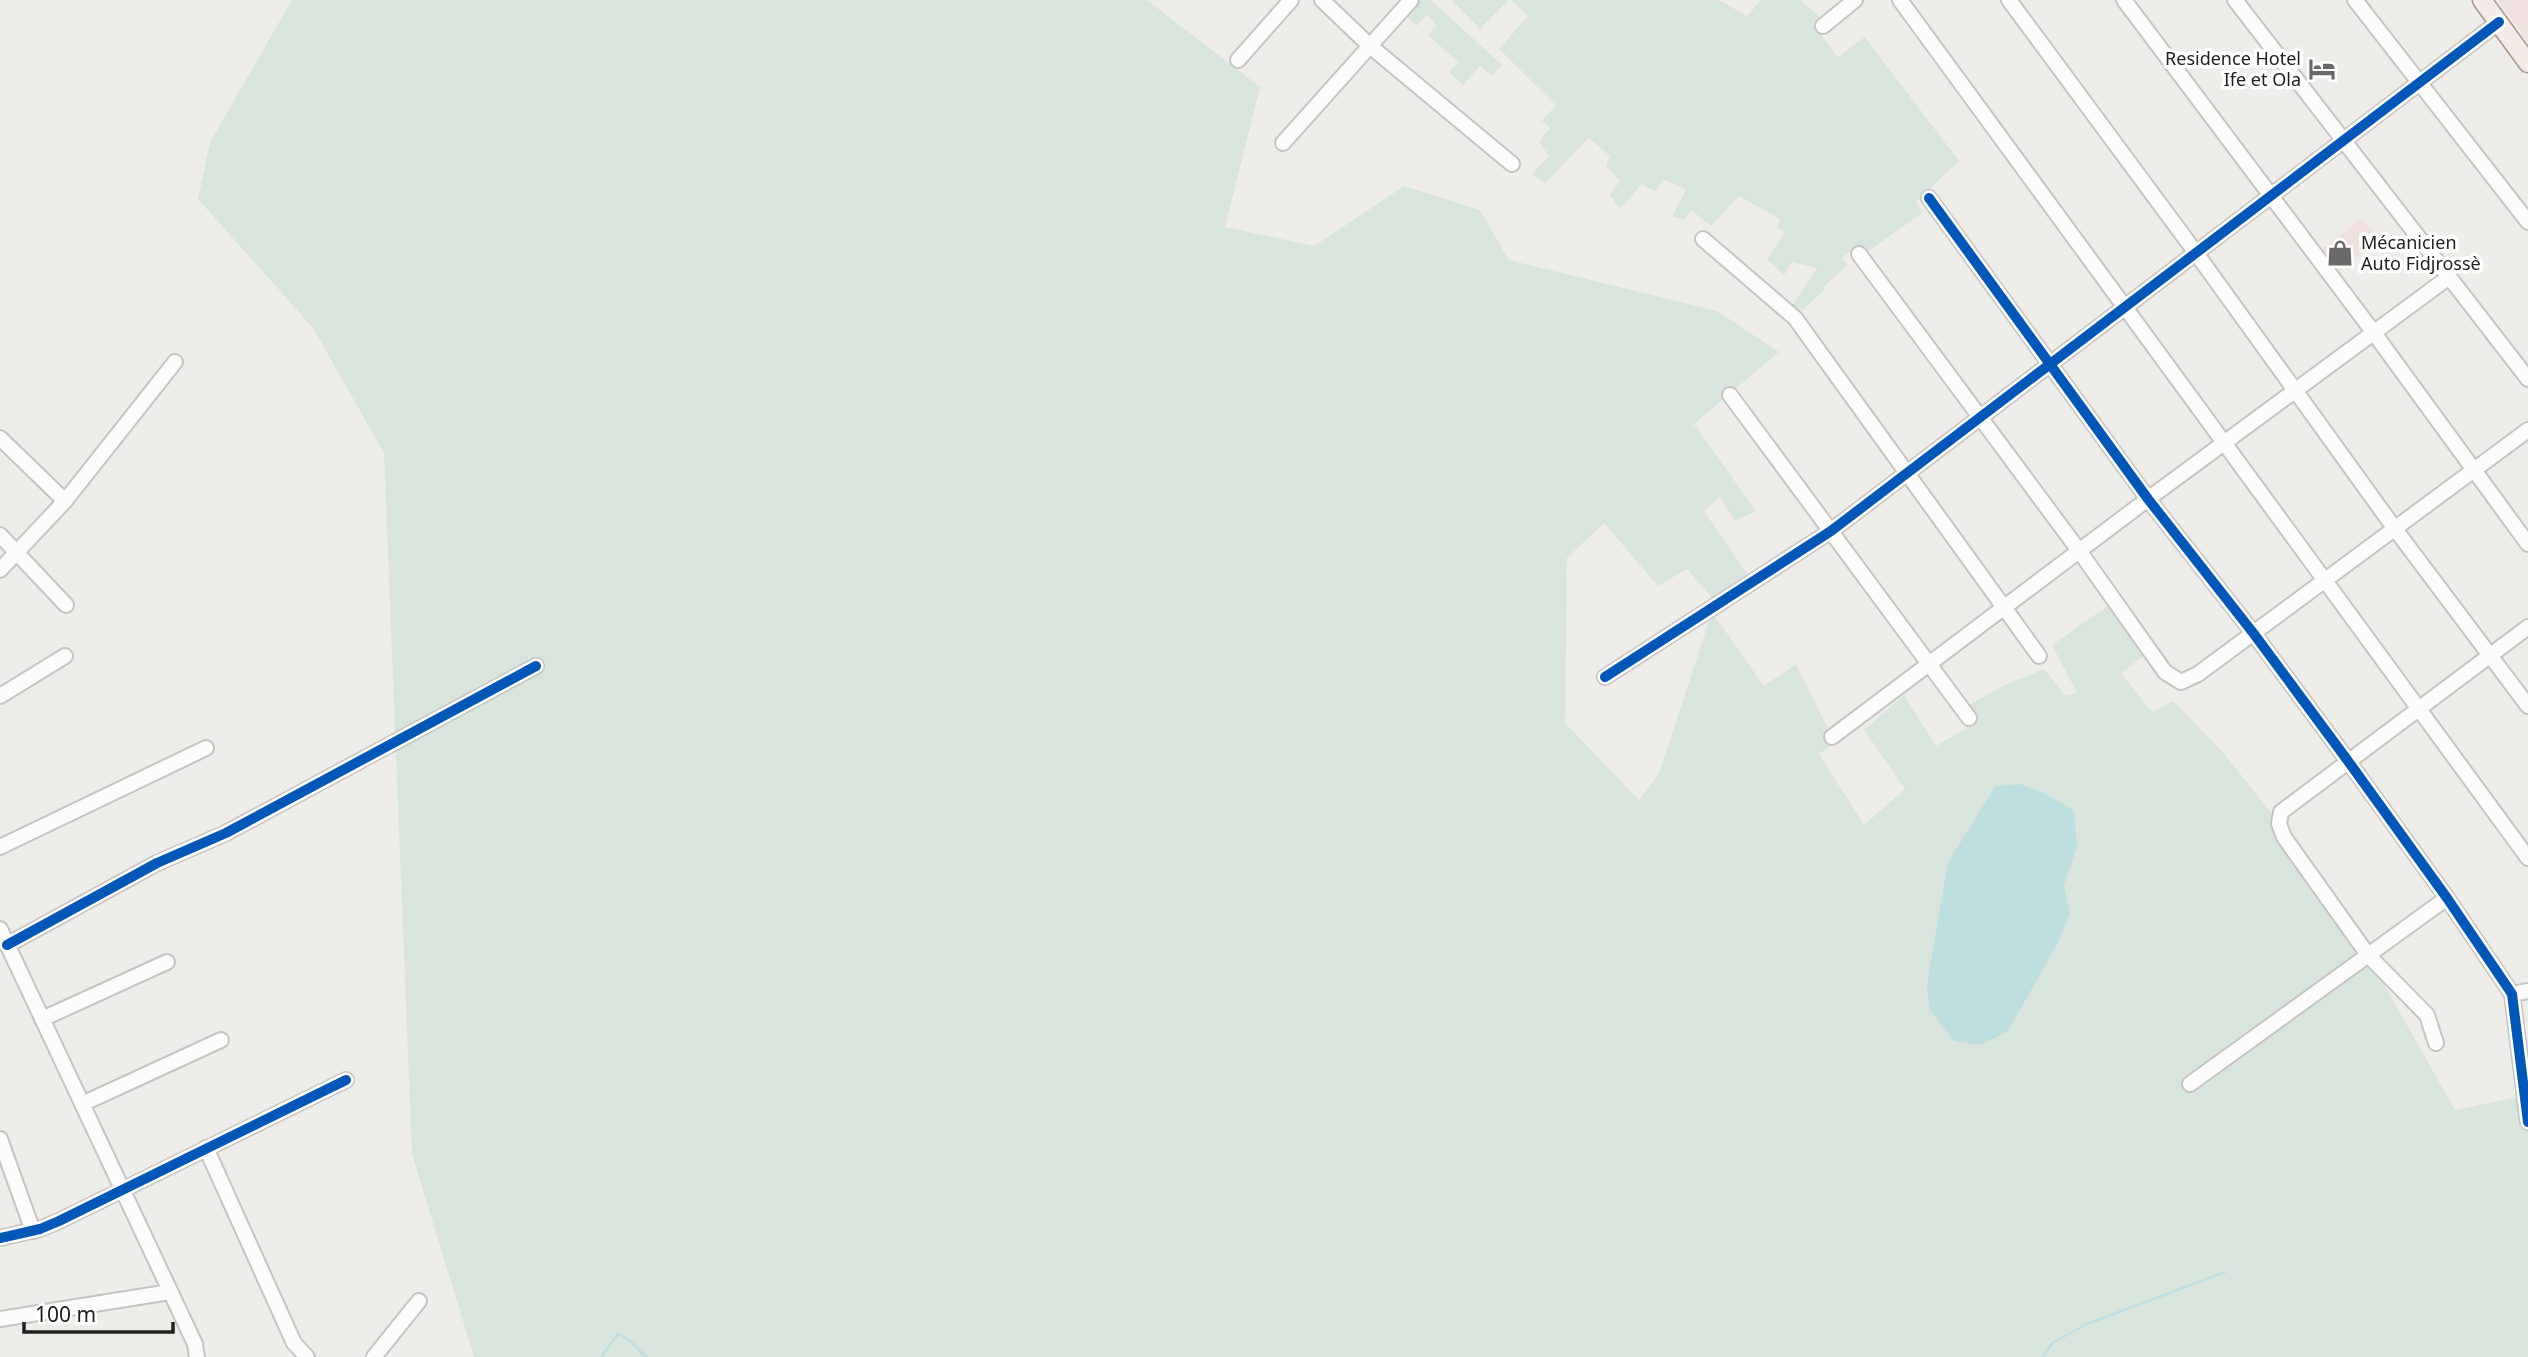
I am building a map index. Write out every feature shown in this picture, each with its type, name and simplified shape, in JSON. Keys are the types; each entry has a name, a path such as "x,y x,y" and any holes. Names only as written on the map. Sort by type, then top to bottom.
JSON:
{"main road":[{"path":"2482,0 2528,63"}],"street":[{"path":"1237,60 1291,0"},
{"path":"1322,0 1370,46 1512,164"},
{"path":"1283,144 1411,0"},
{"path":"1823,26 1854,0"},
{"path":"1900,0 2528,858"},
{"path":"2009,0 2395,529 2528,706"},
{"path":"2124,0 2374,333 2528,544"},
{"path":"2235,0 2528,379"},
{"path":"2355,0 2528,222"},
{"path":"1605,677 1831,531 2499,22"},
{"path":"1929,198 2148,499 2254,634 2348,761 2447,898 2512,994 2528,1122"},
{"path":"1703,239 1795,318 2039,656"},
{"path":"1859,254 2080,552 2165,672 2180,682 2198,674 2254,634 2528,430"},
{"path":"1832,737 2449,277"},
{"path":"0,570 65,501 174,362"},
{"path":"1730,395 1969,718"},
{"path":"0,438 65,501"},
{"path":"0,535 66,605"},
{"path":"2436,1044 2427,1015 2368,955 2284,836 2279,824 2281,812 2528,627"},
{"path":"0,696 65,656"},
{"path":"7,945 157,863 226,833 536,666"},
{"path":"2,842 206,748"},
{"path":"2190,1084 2447,898"},
{"path":"0,929 195,1344 197,1357"},
{"path":"42,1018 167,962"},
{"path":"2512,994 2528,991"},
{"path":"82,1104 221,1040"},
{"path":"0,1238 33,1231 346,1080"},
{"path":"0,1139 33,1231"},
{"path":"206,1149 294,1343 307,1357"},
{"path":"0,1319 170,1292"},
{"path":"374,1357 419,1301"}],"shaded area":[{"path":"292,0 1147,0 1260,87 1225,227 1314,246 1404,186 1480,210 1509,260 1717,311 1779,352 1694,424 1756,511 1735,521 1720,497 1704,511 1749,577 1714,600 1687,569 1658,586 1604,523 1567,558 1565,723 1639,800 1659,773 1712,612 1764,686 1796,664 1835,743 1819,754 1864,825 1905,789 1864,730 1904,695 1936,746 1977,722 1970,704 2007,684 2044,669 2066,696 2077,693 2052,645 2112,603 2148,653 2121,673 2152,712 2173,701 2223,752 2329,887 2455,1110 2528,1095 2528,1357 474,1357 412,1154 384,453 313,328 198,199 210,142","holes":["1995,786 2077,847 2064,885 2070,914 2058,943 2008,1030 1931,959 1948,862"]},
{"path":"1420,0 1431,0 1502,65 1492,76 1480,66 1463,85 1449,72 1458,62 1428,35 1437,26 1427,15 1416,26 1406,15"},
{"path":"1451,0 1509,0 1480,29"},
{"path":"1511,0 1719,0 1747,16 1761,0 1804,0 1802,2 1819,16 1813,24 1838,57 1865,37 1959,161 1916,202 1922,213 1866,253 1859,245 1842,258 1848,265 1802,310 1792,306 1817,268 1792,262 1784,275 1767,259 1785,233 1777,227 1780,219 1739,196 1711,226 1691,210 1684,220 1672,217 1686,190 1665,180 1654,191 1642,184 1620,209 1610,195 1620,181 1606,166 1610,156 1589,138 1545,183 1532,174 1549,156 1539,142 1550,128 1542,121 1556,105 1499,49 1528,16"},
{"path":"2497,0 2528,0 2528,42"},
{"path":"2362,218 2379,240 2336,273 2319,252"}],"water":[{"path":"2020,784 2044,793 2074,810 2077,847 2064,885 2070,914 2058,943 2008,1031 1981,1045 1954,1041 1930,1010 1927,987 1948,862 1995,786"}],"waterway":[{"path":"2043,1357 2052,1343 2087,1324 2225,1272"},
{"path":"601,1357 618,1334 628,1339 646,1357"}],"cycle path":[{"path":"1605,677 1831,531 2499,22"},
{"path":"1929,198 2148,499 2254,634 2348,761 2447,898 2512,994 2528,1122"},
{"path":"7,945 157,863 226,833 536,666"},
{"path":"0,1238 40,1229 59,1221 346,1080"}],"place":[{"name":"Residence Hotel Ife et Ola","path":"2322,69"},
{"name":"Mécanicien Auto Fidjrossè","path":"2340,253"}]}
